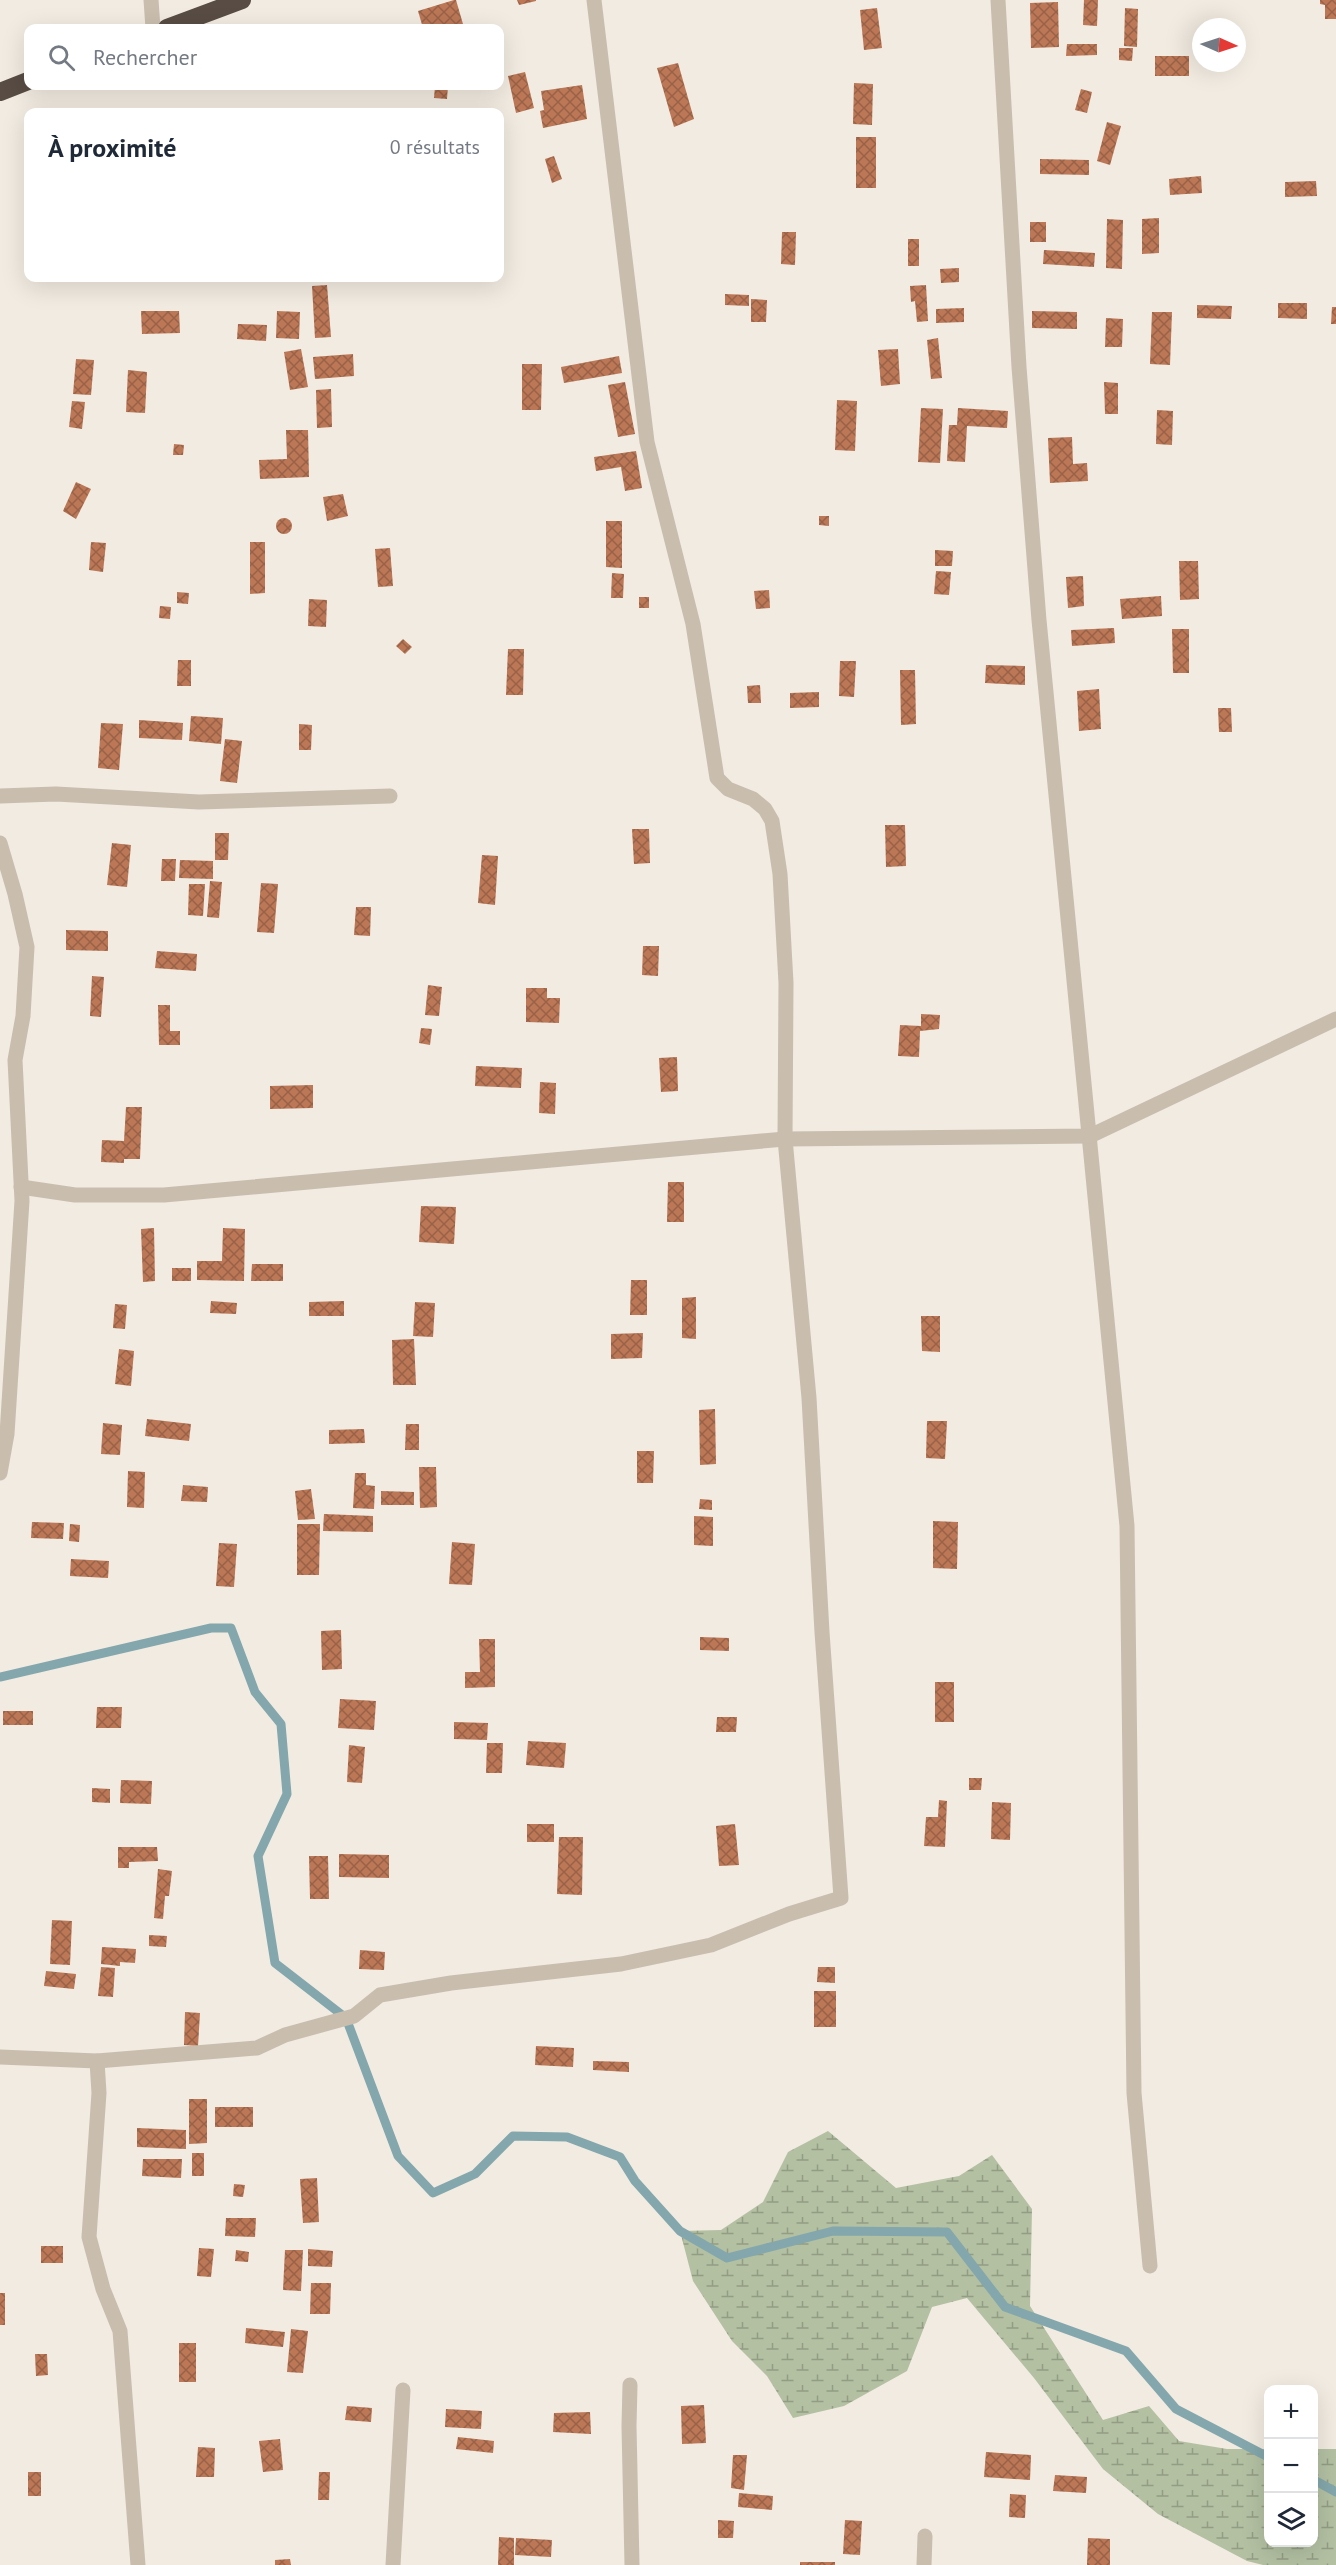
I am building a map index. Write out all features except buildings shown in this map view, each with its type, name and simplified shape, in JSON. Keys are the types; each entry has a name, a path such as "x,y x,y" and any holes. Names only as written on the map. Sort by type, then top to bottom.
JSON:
{"highway":[{"path":"178,24 242,0"},
{"path":"0,92 24,83"}],"street":[{"path":"151,0 153,24"},
{"path":"0,2057 97,2061 257,2048 285,2035 354,2016 380,1995 451,1983 632,1962 711,1945 789,1914 841,1898 822,1632 809,1398 785,1139 786,983 780,874 772,821 765,810 753,799 728,789 717,778 693,624 647,442 594,0"},
{"path":"998,0 1019,367 1039,620 1127,1526 1134,2093 1150,2266"},
{"path":"0,796 56,794 199,802 390,796"},
{"path":"0,843 27,946 23,1016 15,1060 22,1201 7,1434 0,1473"},
{"path":"21,1187 75,1195 164,1195 785,1139 1090,1136 1336,1019"},
{"path":"97,2061 99,2093 89,2237 103,2289 120,2331 138,2565"},
{"path":"630,2385 632,2565"},
{"path":"393,2565 403,2390"},
{"path":"924,2565 925,2536"}],"green space":[{"path":"828,2131 896,2188 959,2176 992,2155 1032,2209 1030,2306 1103,2420 1149,2406 1179,2441 1227,2449 1264,2449 1264,2547 1318,2547 1318,2449 1336,2449 1336,2565 1263,2565 1247,2561 1158,2514 1103,2469 1034,2378 967,2298 932,2307 907,2371 844,2406 793,2418 767,2376 732,2341 693,2281 680,2231 721,2230 763,2202 788,2152"}],"waterway":[{"path":"0,1677 211,1628 231,1628 255,1692 281,1724 287,1794 258,1856 275,1963 346,2018 398,2156 433,2193 475,2174 513,2136 567,2137 620,2157 635,2181 680,2231 727,2258 833,2231 947,2232 1005,2307 1126,2351 1176,2409 1264,2455"},
{"path":"1318,2482 1336,2492"}]}
